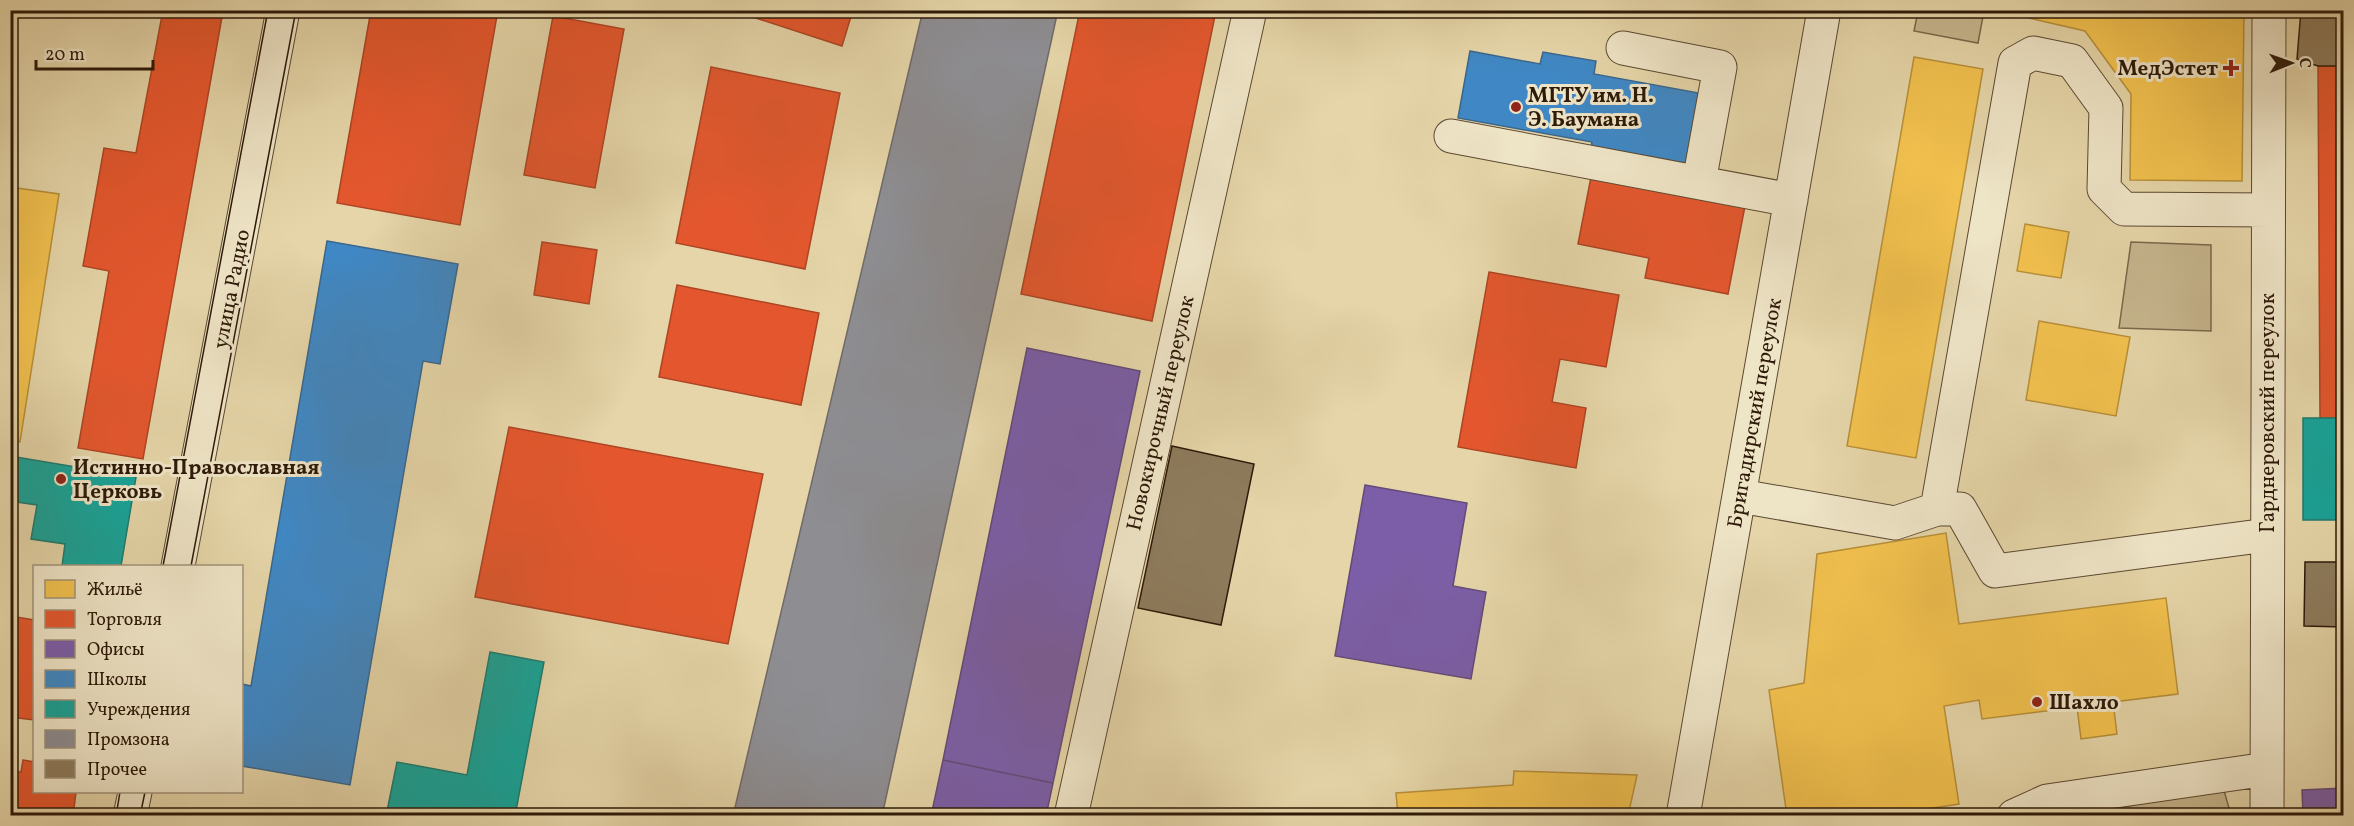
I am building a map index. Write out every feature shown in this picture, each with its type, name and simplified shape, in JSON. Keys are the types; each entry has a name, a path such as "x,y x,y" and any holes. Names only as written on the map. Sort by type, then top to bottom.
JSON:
{"street":[{"name":"Новокирочный переулок","path":"1071,816 1250,10"},
{"name":"Бригадирский переулок","path":"1683,816 1824,10"},
{"name":"Гарднеровский переулок","path":"2267,816 2269,10"},
{"name":"улица Радио","path":"178,565 276,12"},
{"path":"1623,48 1720,67 1699,183"},
{"path":"1937,509 2015,63 2033,53 2072,61 2106,108 2104,189 2124,209 2268,210"},
{"path":"1451,136 1791,200"},
{"path":"1740,496 1895,523 1937,509 1960,509 1995,571 2267,535"},
{"path":"2014,816 2047,801 2267,769"},
{"path":"130,816 135,793"}],"shaded area":[{"path":"1918,11 1984,11 1978,43 1914,31"},
{"path":"2131,242 2211,245 2211,331 2119,328"},
{"path":"2223,787 2231,815 2067,816 2104,811"}],"building: Жильё":[{"path":"1882,10 1911,10 1910,16"},
{"path":"1994,10 2244,10 2242,181 2130,180 2131,94 2085,31"},
{"path":"1914,57 1983,69 1916,458 1847,446"},
{"path":"10,187 59,194 20,442 10,441"},
{"path":"2025,224 2069,232 2061,278 2017,271"},
{"path":"2039,321 2130,337 2116,416 2026,400"},
{"path":"1946,533 1959,624 2166,598 2178,694 2113,702 2117,734 2081,739 2077,707 1982,719 1979,700 1944,706 1959,804 1880,816 1787,816 1769,690 1804,683 1817,554"},
{"path":"1514,771 1637,775 1628,816 1398,816 1396,793 1513,785"}],"building: Торговля":[{"path":"163,10 188,10 222,17 143,459 78,448 109,271 83,266 104,148 136,153"},
{"path":"371,10 498,10 460,225 337,203"},
{"path":"731,10 853,10 842,46"},
{"path":"1080,10 1216,11 1152,321 1021,294"},
{"path":"553,16 624,29 595,188 524,175"},
{"path":"2318,66 2344,66 2344,418 2320,418"},
{"path":"711,67 840,93 805,269 676,243"},
{"path":"1591,177 1745,206 1728,294 1645,278 1649,258 1578,244"},
{"path":"542,242 597,250 589,304 534,295"},
{"path":"1489,272 1619,295 1606,367 1560,359 1552,402 1586,408 1576,468 1458,447"},
{"path":"677,285 819,313 801,405 659,377"},
{"path":"509,427 763,474 728,644 475,597"},
{"path":"10,616 33,620 33,720 10,717"},
{"path":"23,760 33,762 33,793 76,793 73,816 10,816 10,771 21,772"}],"building: Офисы":[{"path":"1027,348 1140,371 1053,783 943,760"},
{"path":"1365,485 1467,503 1453,586 1486,592 1471,679 1335,656"},
{"path":"943,760 1053,783 1046,816 931,816"},
{"path":"2344,788 2344,816 2303,816 2302,790"}],"building: Школы":[{"path":"1470,51 1540,64 1543,52 1596,61 1594,74 1699,93 1684,174 1589,156 1592,142 1458,118"},
{"path":"327,241 458,264 440,364 423,361 350,785 243,766 243,684 251,686"}],"building: Учреждения":[{"path":"2303,418 2344,418 2344,520 2303,520"},
{"path":"10,456 136,477 121,565 62,565 65,544 31,539 37,505 10,501"},
{"path":"490,652 544,662 515,816 386,816 397,762 467,775"}],"building: Промзона":[{"path":"923,10 1058,10 882,816 733,816"}],"building: Прочее":[{"path":"2301,10 2344,10 2344,66 2318,66 2297,59"},
{"path":"1172,446 1254,464 1221,625 1138,608"},
{"path":"2305,562 2344,562 2344,627 2304,626"}],"tram line":[{"path":"163,565 268,10"},
{"path":"191,565 296,10"},
{"path":"116,816 120,793"},
{"path":"140,816 145,793"}],"place":[{"name":"МедЭстет","path":"2231,68"},
{"name":"МГТУ им. Н. Э. Баумана","path":"1516,107"},
{"name":"Истинно-Православная Церковь","path":"61,479"},
{"name":"Шахло","path":"2037,702"}]}
